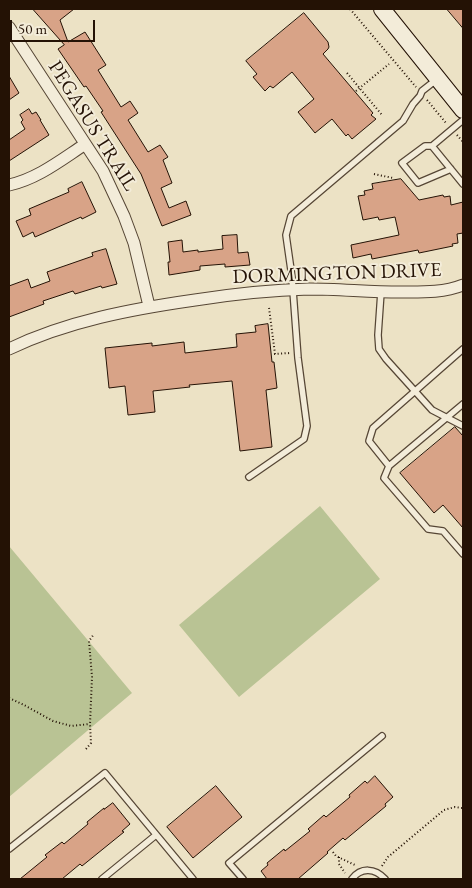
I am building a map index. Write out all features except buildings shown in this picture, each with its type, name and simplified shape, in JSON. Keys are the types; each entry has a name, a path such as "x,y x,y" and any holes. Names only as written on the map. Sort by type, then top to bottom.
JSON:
{"main road":[{"path":"382,9 463,110"}],"street":[{"name":"PEGASUS TRAIL","path":"9,27 103,171 134,243 149,306"},
{"path":"9,185 36,176 84,144"},
{"name":"DORMINGTON DRIVE","path":"9,348 32,338 83,322 149,306 219,296 294,290 430,292 463,285"}],"lane":[{"path":"249,478 304,439 307,426 298,358 294,290 286,235 290,216 403,121 422,91 438,79"},
{"path":"452,169 418,183 402,163 425,146 432,146 463,120"},
{"path":"432,146 463,184"},
{"path":"381,292 378,335 380,349 386,359 432,410 463,425"},
{"path":"389,466 369,441 373,428 463,349"},
{"path":"463,404 389,466 384,478 428,528 443,531 463,554"},
{"path":"243,879 229,863 382,736"},
{"path":"9,849 105,773 192,879"},
{"path":"102,879 156,835"},
{"path":"349,877 365,870 377,872 385,879"}],"path":[{"path":"350,9 414,84 420,96 426,99 446,122 450,131 463,142"},
{"path":"356,91 389,64"},
{"path":"347,73 382,115"},
{"path":"374,174 393,178"},
{"path":"269,308 275,354 293,352"},
{"path":"86,749 91,743 92,677 89,641 94,634"},
{"path":"9,698 53,721 72,726 90,724"},
{"path":"382,866 388,857 444,810 455,808 462,808 463,810"},
{"path":"333,852 355,865"},
{"path":"339,857 339,864 349,877"}],"green space":[{"path":"320,506 380,579 239,697 179,625"},
{"path":"9,546 132,693 9,797"}]}
